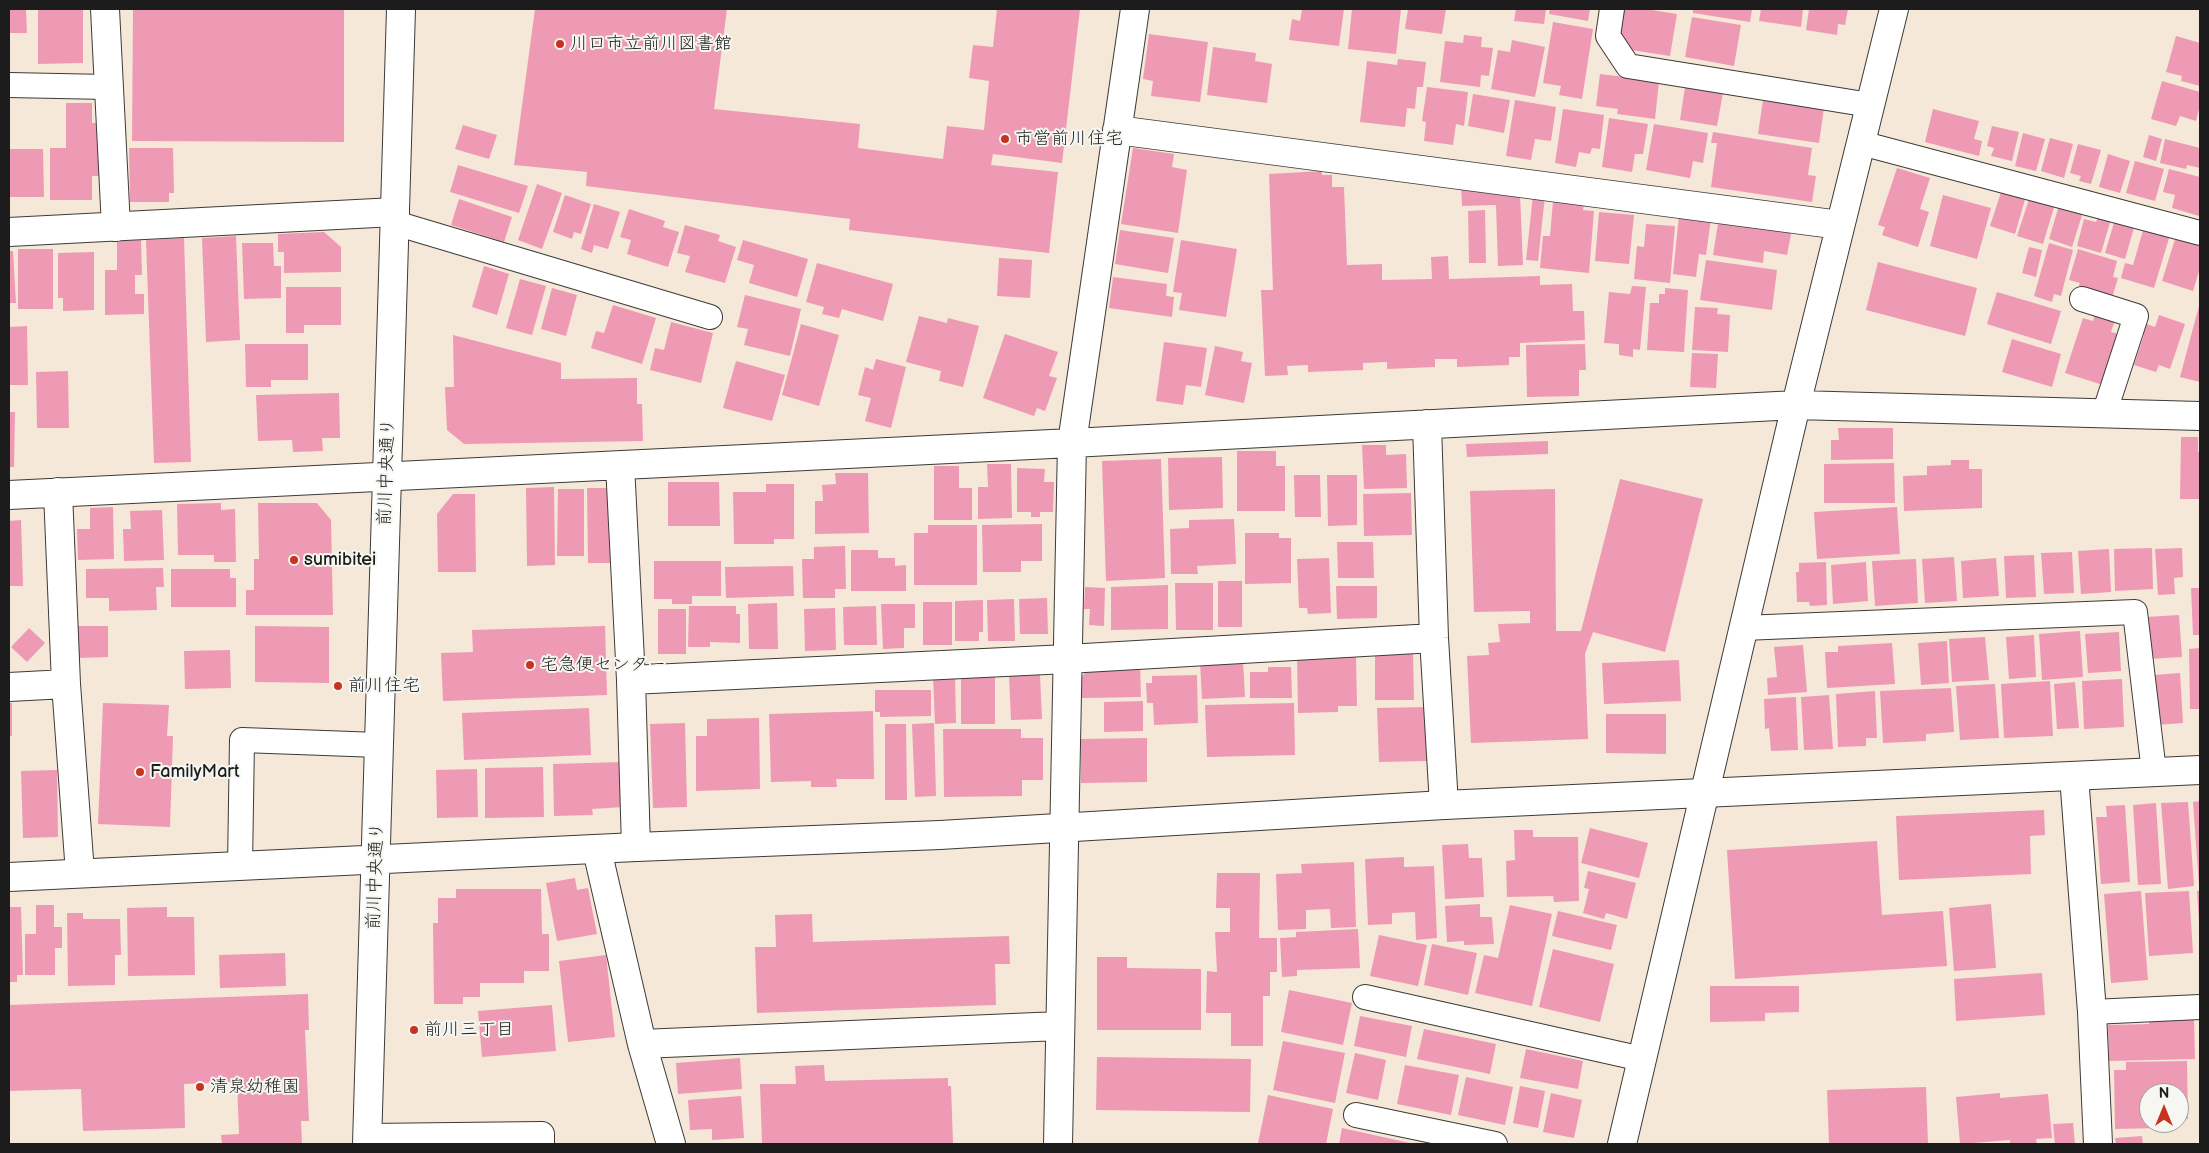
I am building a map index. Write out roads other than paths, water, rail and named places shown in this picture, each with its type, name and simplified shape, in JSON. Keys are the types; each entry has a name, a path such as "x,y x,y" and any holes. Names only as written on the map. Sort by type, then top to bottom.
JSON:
{"street":[{"path":"105,9 116,227"},
{"name":"前川中央通り","path":"368,1140 401,9"},
{"path":"1058,1144 1072,443 1135,9"},
{"path":"1622,1144 1796,405 1894,9"},
{"path":"1117,130 1840,225"},
{"path":"9,232 395,218"},
{"path":"9,495 1072,443 1796,405 2200,416"},
{"path":"1428,424 1434,638 1444,805"},
{"path":"620,465 631,680 636,847"},
{"path":"58,492 66,684 80,873"},
{"path":"631,680 1067,659 1434,638"},
{"path":"9,687 66,684"},
{"path":"9,877 636,847 940,835 1444,805 2200,770"},
{"path":"2074,776 2092,1012 2098,1144"},
{"path":"597,850 642,1044 671,1144"},
{"path":"642,1044 1059,1026"}],"lane":[{"path":"1612,9 1608,36 1628,66 1870,104"},
{"path":"9,85 108,88"},
{"path":"1861,143 2200,233"},
{"path":"395,218 710,317"},
{"path":"2082,299 2136,316 2104,414"},
{"path":"1743,628 2135,612 2154,772"},
{"path":"240,866 242,740 379,745"},
{"path":"1365,997 1642,1058"},
{"path":"2092,1012 2200,1006"},
{"path":"1356,1114 1495,1144"},
{"path":"368,1140 542,1134 542,1144"}],"place":[{"name":"川口市立前川図書館","path":"560,44"},
{"name":"市営前川住宅","path":"1005,139"},
{"name":"sumibitei","path":"294,560"},
{"name":"宅急便センター","path":"530,665"},
{"name":"前川住宅","path":"338,686"},
{"name":"FamilyMart","path":"140,772"},
{"name":"前川三丁目","path":"414,1030"},
{"name":"清泉幼稚園","path":"200,1087"}]}
